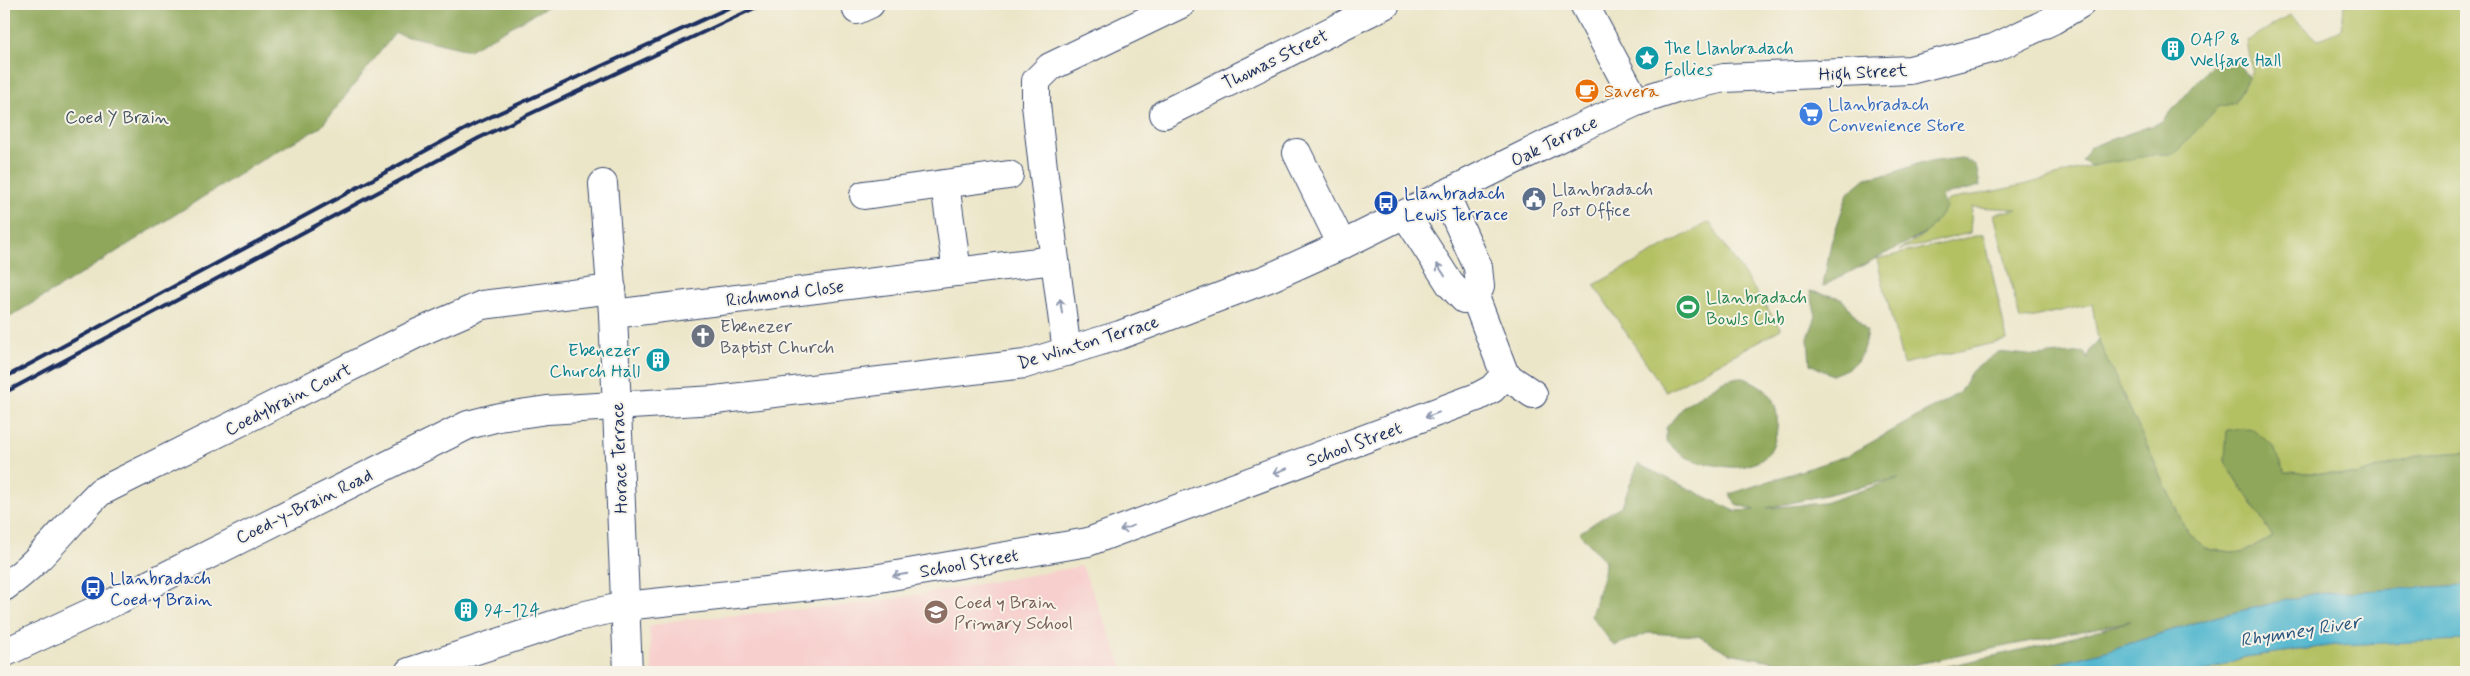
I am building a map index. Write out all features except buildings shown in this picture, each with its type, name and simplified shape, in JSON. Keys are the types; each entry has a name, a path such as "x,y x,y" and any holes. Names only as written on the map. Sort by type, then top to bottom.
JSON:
{"street":[{"path":"1067,352 1036,104 1036,81 1050,67 1181,4"},
{"name":"Thomas Street","path":"1164,114 1386,4"},
{"path":"1584,4 1636,102"},
{"name":"High Street","path":"1636,102 1676,89 1724,78 1910,70 1994,48 2053,20 2080,4"},
{"name":"Oak Terrace","path":"1445,194 1636,102"},
{"path":"1297,153 1342,245"},
{"path":"864,195 1009,175"},
{"name":"Horace Terrace","path":"603,184 612,302 628,672"},
{"path":"945,184 957,272"},
{"path":"1445,194 1478,268 1480,287 1476,297 1505,375 1533,394"},
{"name":"De Winton Terrace","path":"617,406 715,400 1025,364 1067,352 1210,302 1342,245 1445,194"},
{"path":"1405,214 1450,284 1464,299 1476,297"},
{"name":"Richmond Close","path":"612,302 957,272 1054,260"},
{"name":"Coedybrain Court","path":"4,587 23,574 49,549 77,514 100,492 420,332 482,306 612,302"},
{"name":"School Street","path":"409,672 577,617 625,606 868,580 1088,542 1478,398 1505,375"},
{"name":"Coed-y-Brain Road","path":"4,653 120,599 468,425 499,417 547,410 617,406"}],"shaded area":[{"name":"Coed y Brain Primary School","path":"1082,566 1125,672 652,672 649,627 672,621 869,603"}],"green space":[{"name":"Coed Y Brain","path":"4,4 552,4 469,50 395,33 321,127 265,158 73,279 4,320"},
{"path":"2344,4 2466,4 2466,452 2419,455 2357,475 2284,472 2274,447 2225,461 2273,537 2242,553 2205,549 2184,526 2098,340 2092,304 2020,320 1994,214 2017,209 1972,207 1970,233 1900,250 1927,232 1948,200 2038,181 2123,159 2157,154 2174,154 2218,107 2235,103 2252,70 2247,41 2290,15 2318,40 2342,29"},
{"path":"2235,59 2248,77 2235,103 2218,107 2174,154 2158,154 2091,166 2082,161 2090,147 2162,122 2216,60"},
{"path":"1962,158 1976,165 1980,186 1942,196 1946,208 1927,232 1823,286 1831,243 1848,193 1866,178 1893,173 1920,163"},
{"name":"Llanbradach Bowls Club","path":"1709,222 1781,329 1666,392 1594,285"},
{"path":"1984,234 2007,340 1903,364 1877,259"},
{"path":"1810,291 1841,298 1867,331 1863,349 1858,360 1848,368 1832,375 1810,364 1808,338 1816,316"},
{"path":"2098,340 2184,526 2205,549 2242,553 2273,537 2225,461 2227,430 2253,429 2274,447 2285,472 2357,475 2419,455 2466,452 2466,585 2313,594 2211,618 2106,651 2024,672 1921,672 2048,644 2131,621 1877,672 1830,672 1729,653 1698,636 1648,633 1614,646 1591,616 1604,573 1605,561 1579,533 1622,505 1638,464 1735,511 1755,510 1735,504 1730,494 1849,455 1959,393 1971,372 1998,352 2037,356 2085,352 2087,359 2089,352","holes":["1899,478 1824,503 1769,508"]},
{"path":"1738,377 1758,385 1773,400 1776,409 1777,429 1771,449 1766,456 1743,467 1732,467 1700,462 1676,451 1666,440 1666,428 1685,405 1723,381"},
{"path":"2416,640 2466,640 2466,672 2204,672 2245,657 2336,645"}],"water":[{"name":"Rhymney River","path":"2466,585 2466,640 2336,645 2245,657 2204,672 2024,672 2106,651 2211,618 2313,594"}],"railway":[{"path":"4,378 475,124 737,4"},
{"path":"4,393 479,138 763,4"}],"place":[{"name":"OAP & Welfare Hall","path":"2173,49"},
{"name":"The Llanbradach Follies","path":"1647,58"},
{"name":"Savera","path":"1587,91"},
{"name":"Llanbradach Convenience Store","path":"1811,114"},
{"name":"Llanbradach Post Office","path":"1534,199"},
{"name":"Llanbradach Lewis Terrace","path":"1386,203"},
{"name":"Llanbradach Bowls Club","path":"1688,307"},
{"name":"Ebenezer Baptist Church","path":"703,336"},
{"name":"Ebenezer Church Hall","path":"658,360"},
{"name":"Llanbradach Coed y Brain","path":"93,588"},
{"name":"94-124","path":"466,610"},
{"name":"Coed y Brain Primary School","path":"936,612"}]}
